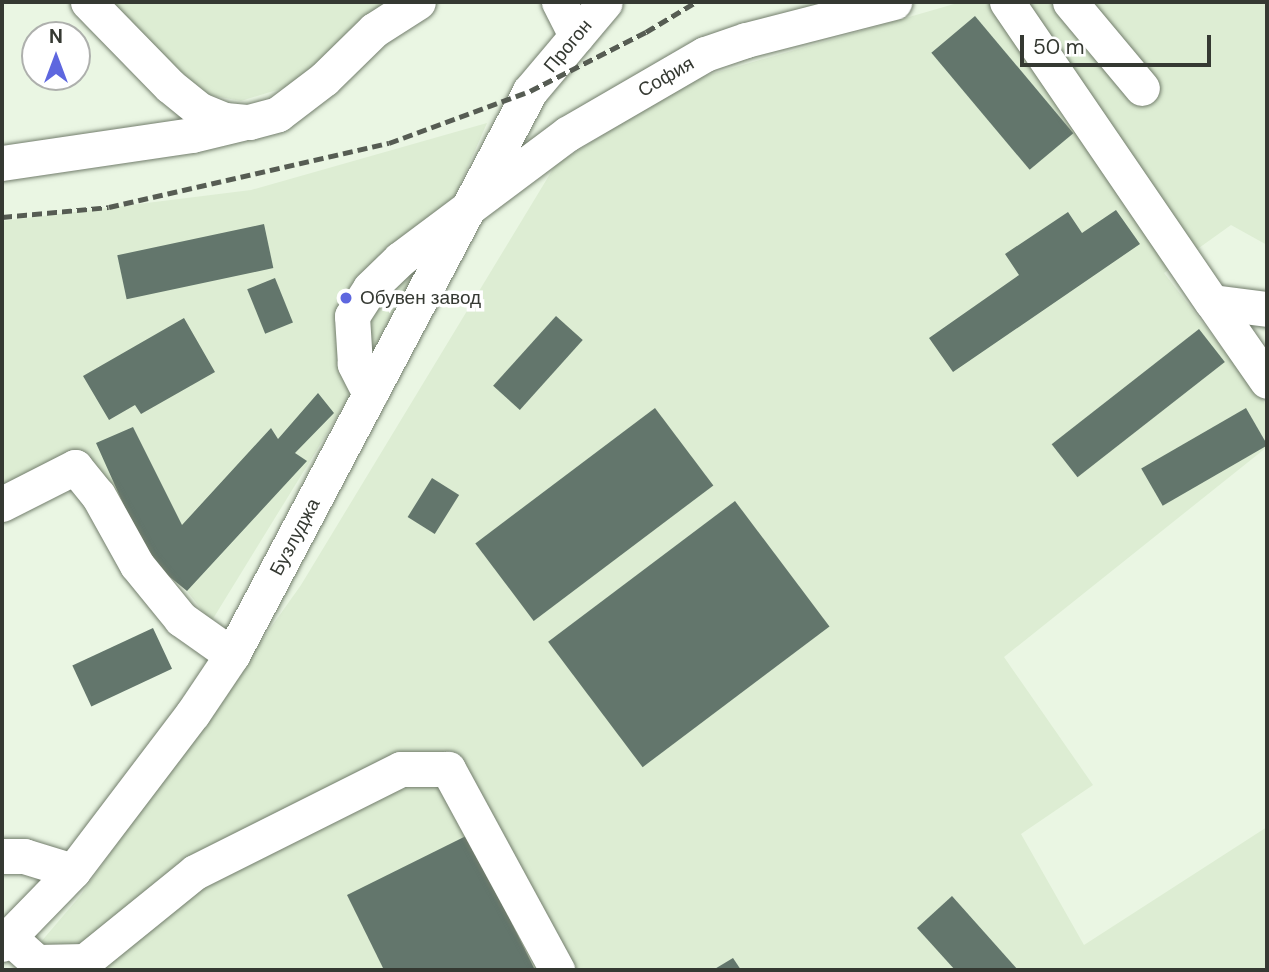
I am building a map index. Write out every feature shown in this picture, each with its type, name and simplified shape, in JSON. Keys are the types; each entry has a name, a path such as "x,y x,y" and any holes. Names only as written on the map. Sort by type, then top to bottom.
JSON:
{"street":[{"path":"88,2 170,86 200,110 225,120 249,122"},
{"path":"2,163 192,135 278,114 324,79 374,30 418,2"},
{"path":"559,2 576,36"},
{"name":"Прогон","path":"530,90 605,2"},
{"name":"София","path":"370,394 355,364 352,316 370,288 400,259 567,134 705,54 746,40 894,2"},
{"path":"1007,2 1267,381"},
{"path":"1070,2 1142,88"},
{"name":"Бузлуджа","path":"6,941 72,871 193,713 232,655 530,90"},
{"path":"1212,302 1267,309"},
{"path":"2,504 75,467 98,495 137,565 181,620 232,655"},
{"path":"6,941 37,962 57,966 85,961 195,872 401,769 448,769 557,970"},
{"path":"2,856 24,856 72,871"}],"shaded area":[{"path":"109,2 392,2 296,84 241,101 204,94"},
{"path":"961,2 1267,2 1267,245 1231,225 1164,273 1267,406 1267,447 1004,657 1093,785 1021,834 1084,945 1267,827 1267,970 17,970 80,896 301,585 556,164 694,79"},
{"path":"487,123 440,230 361,378 211,622 187,591 148,559 77,450 2,486 2,221 251,190"}],"building":[{"path":"975,16 1073,133 1030,170 931,53"},
{"path":"1116,210 1140,244 953,372 929,338 1019,275 1005,254 1068,212 1082,233"},
{"path":"264,224 273,268 127,299 117,255"},
{"path":"275,278 293,323 265,334 247,289"},
{"path":"556,316 583,340 520,410 493,386"},
{"path":"184,318 215,372 141,414 135,405 109,420 83,376"},
{"path":"1199,329 1225,362 1077,477 1052,444"},
{"path":"318,393 334,413 295,453 307,461 187,591 148,559 96,443 133,427 182,525 271,428 278,439"},
{"path":"655,408 713,485 534,621 475,543"},
{"path":"1246,408 1267,446 1163,506 1141,468"},
{"path":"432,478 459,495 435,534 408,517"},
{"path":"735,501 829,626 643,767 548,642"},
{"path":"153,628 172,669 91,706 72,666"},
{"path":"468,835 535,970 384,970 347,895"},
{"path":"952,896 1018,970 955,970 917,928"},
{"path":"733,958 741,970 713,970"}],"railway":[{"path":"2,217 109,207 389,143 530,91 646,32 696,2"}],"place":[{"name":"Обувен завод","path":"346,298"}]}
